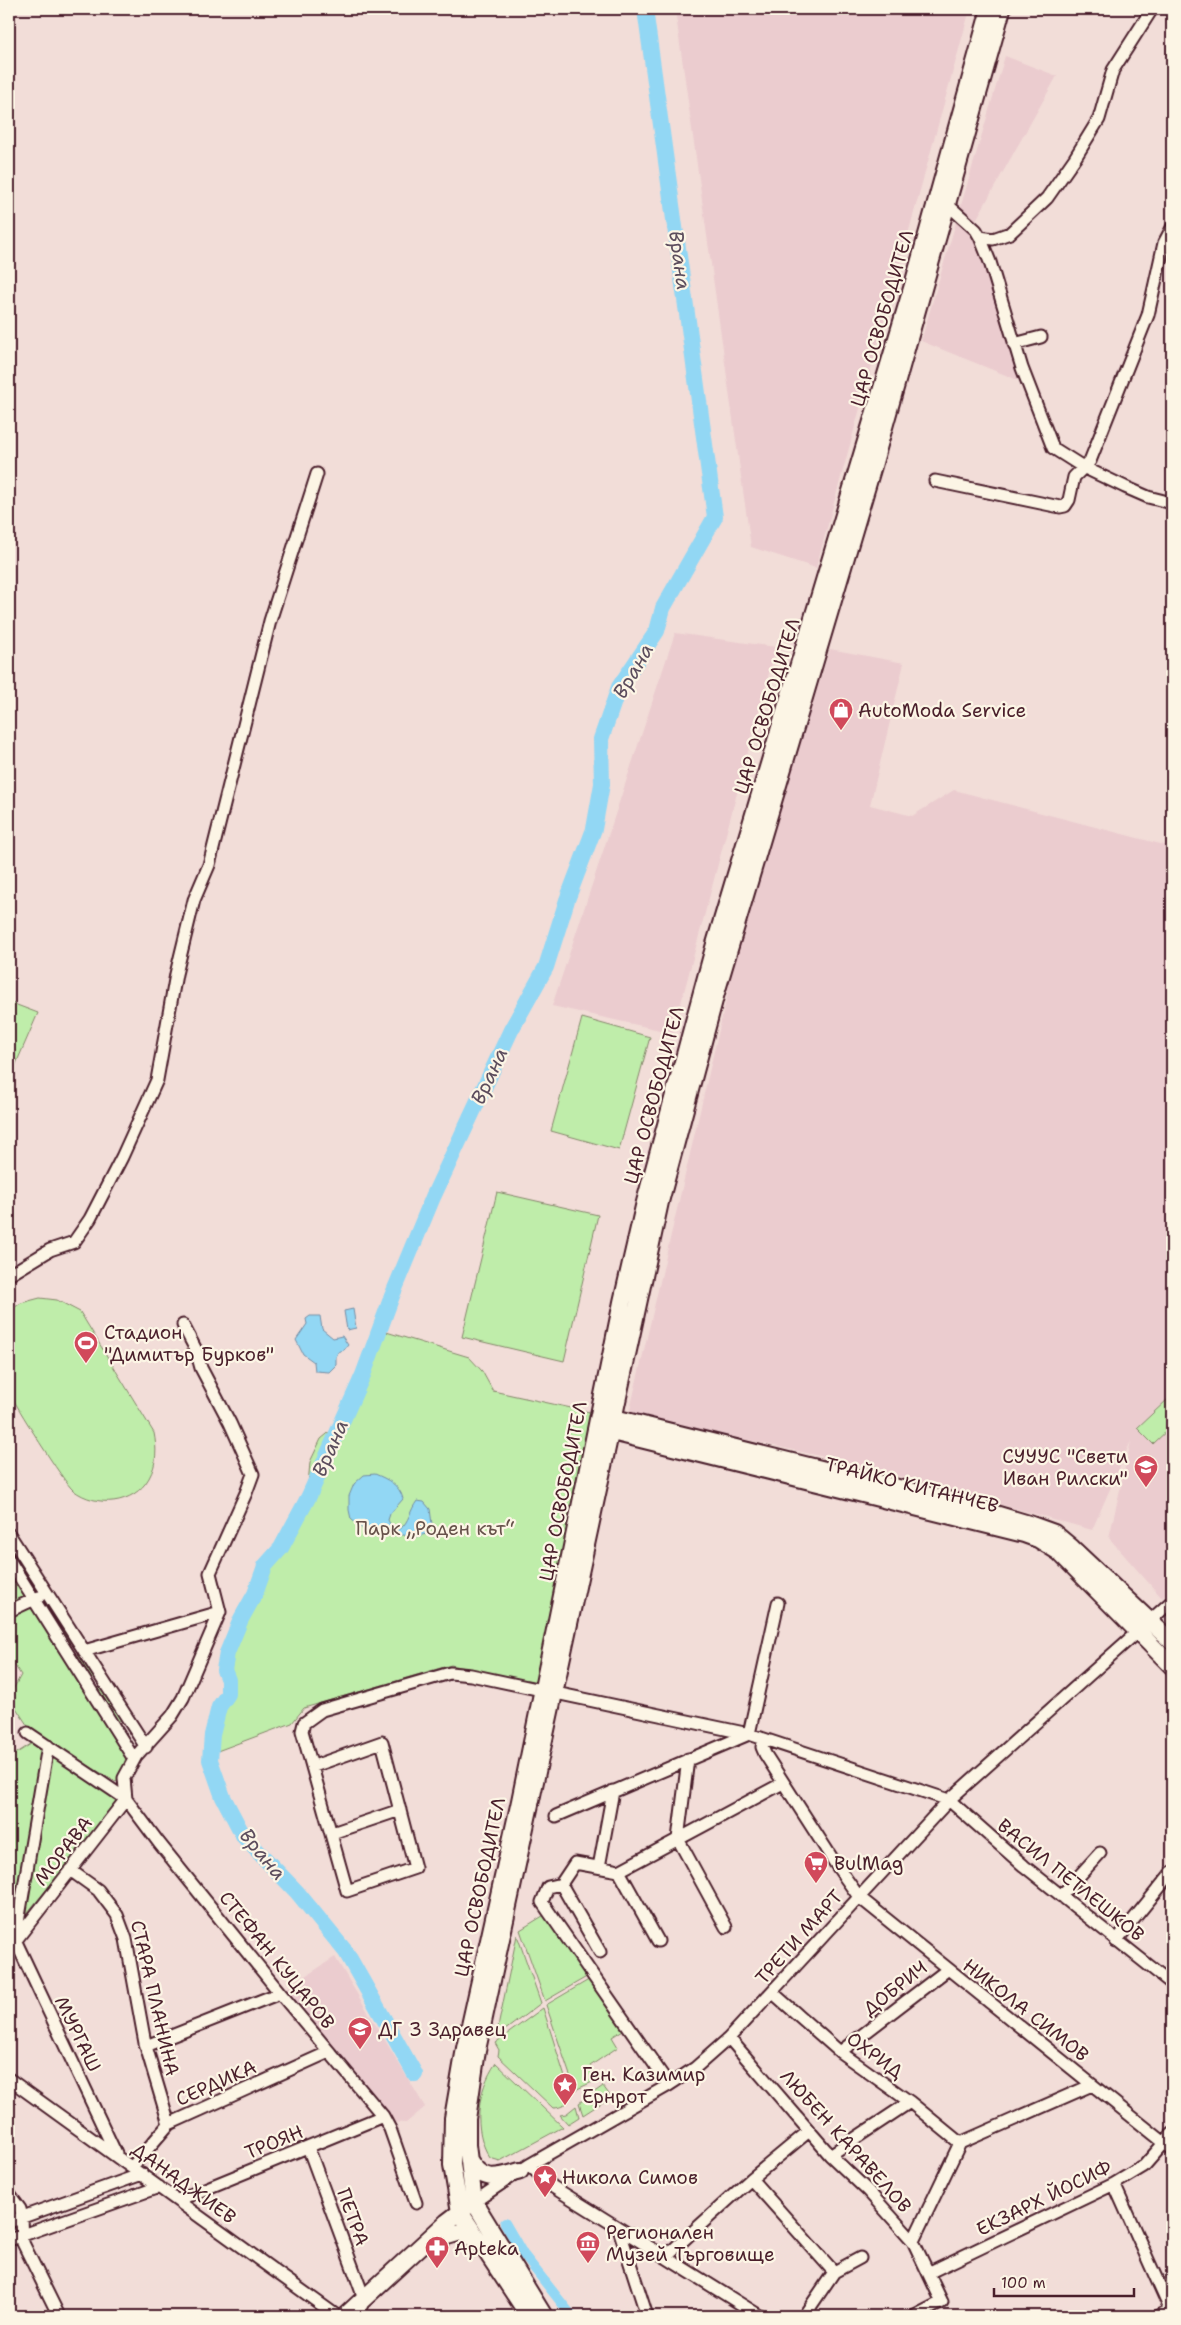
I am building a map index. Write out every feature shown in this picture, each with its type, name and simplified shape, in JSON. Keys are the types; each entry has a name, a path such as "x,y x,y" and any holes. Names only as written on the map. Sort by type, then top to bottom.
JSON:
{"street":[{"name":"ЦАР ОСВОБОДИТЕЛ","path":"604,1423 622,1302 646,1202 715,944 911,293 990,9"},
{"name":"ЦАР ОСВОБОДИТЕЛ","path":"474,2202 467,2119 477,2050 604,1423 660,1202 716,993 828,621 948,205 1002,9"},
{"path":"980,238 993,239 1010,233 1047,198 1099,119 1113,70 1152,9"},
{"path":"948,205 976,230 980,238 990,262 1014,344 1049,442 1059,453 1083,467 1148,497 1172,503"},
{"path":"935,481 1060,507 1065,506 1069,500 1074,477 1090,461 1148,315 1164,243 1172,228"},
{"path":"1014,344 1041,337"},
{"path":"9,1275 50,1250 74,1242 90,1219 108,1185 157,1080 176,974 194,900 210,865 270,621 317,474"},
{"path":"126,1799 124,1778 134,1759 172,1716 182,1698 220,1612 210,1572 246,1493 252,1474 230,1423 201,1368 196,1350 183,1325"},
{"name":"ТРАЙКО КИТАНЧЕВ","path":"604,1423 954,1502 1054,1533 1172,1642"},
{"name":"ТРАЙКО КИТАНЧЕВ","path":"604,1423 1038,1539 1059,1552 1172,1666"},
{"path":"9,1534 146,1747"},
{"path":"9,1560 134,1759"},
{"path":"9,1611 47,1592"},
{"name":"ТРЕТИ МАРТ","path":"474,2202 525,2168 695,2068 729,2038 949,1800 1172,1601"},
{"path":"749,1734 778,1603"},
{"path":"67,1653 220,1612"},
{"path":"314,1766 382,1742 415,1868 347,1891 314,1766 302,1731 304,1723 322,1710 450,1673 471,1674 749,1734 949,1800"},
{"path":"88,1686 101,1678"},
{"name":"ЦАР ОСВОБОДИТЕЛ","path":"460,2212 452,2165 452,2118 465,2048 549,1692"},
{"path":"122,1739 134,1729"},
{"name":"СТЕФАН КУЦАРОВ","path":"28,1733 126,1799 159,1843 280,1993 383,2116 390,2129 416,2203"},
{"path":"556,1816 749,1734"},
{"name":"НИКОЛА СИМОВ","path":"764,1740 762,1747 783,1783 836,1866 859,1897 947,1970 1092,2085 1170,2142"},
{"path":"12,1946 48,1746"},
{"path":"688,1759 678,1839 726,1927"},
{"path":"669,2085 542,1902 548,1887 561,1884 575,1863 619,1871 783,1783"},
{"path":"599,1867 613,1791"},
{"name":"МОРАВА","path":"12,1946 126,1799"},
{"name":"ВАСИЛ ПЕТЛЕШКОВ","path":"949,1800 1024,1866 1172,1984"},
{"path":"332,1833 400,1810"},
{"path":"1061,1896 1100,1852"},
{"name":"СТАРА ПЛАНИНА","path":"70,1870 98,1890 117,1915 126,1939 146,2046 169,2124"},
{"path":"619,1871 658,1941"},
{"path":"1116,1941 1172,1872"},
{"path":"561,1884 600,1952"},
{"name":"МУРГАШ","path":"9,1927 12,1946 116,2156"},
{"name":"ДОБРИЧ","path":"840,2052 947,1970"},
{"name":"ОХРИД","path":"772,1992 840,2052 910,2102 960,2143"},
{"path":"146,2046 280,1993"},
{"name":"ЛЮБЕН КАРАВЕЛОВ","path":"729,2038 830,2155 868,2191 913,2241 930,2272 942,2302 915,2316"},
{"name":"СЕРДИКА","path":"137,2171 169,2124 329,2052"},
{"name":"ДАНАДЖИЕВ","path":"9,2079 337,2316"},
{"path":"913,2241 960,2143 1092,2085"},
{"path":"830,2155 910,2102"},
{"name":"ТРОЯН","path":"178,2200 383,2116"},
{"path":"665,2257 752,2179 810,2131"},
{"name":"ЕКЗАРХ ЙОСИФ","path":"930,2272 1114,2184 1144,2166 1170,2142"},
{"name":"ПЕТРА","path":"308,2147 364,2298"},
{"path":"469,2160 478,2173 490,2177 525,2168 760,2316"},
{"path":"9,2222 137,2171"},
{"path":"752,2179 834,2272"},
{"path":"1114,2184 1171,2309 1158,2316"},
{"path":"9,2240 160,2187"},
{"path":"9,2194 20,2209 23,2243 59,2316"},
{"path":"345,2316 460,2212 474,2202 544,2316"},
{"path":"460,2212 529,2316"},
{"path":"619,2228 647,2316"},
{"path":"424,2244 461,2232 478,2240"},
{"path":"804,2316 834,2272 860,2258"},
{"path":"358,2316 364,2298"}],"shaded area":[{"path":"675,9 970,9 816,568 751,547"},
{"path":"1005,56 1057,76 972,227 1028,384 921,341"},
{"path":"675,633 776,647 673,1033 552,1006"},
{"path":"830,649 904,663 870,805 912,816 954,790 1172,847 1172,1589 1162,1598 1109,1538 1131,1441 1092,1530 852,1463 629,1414 727,996 737,942"},
{"name":"ДГ 3 Здравец","path":"335,1957 425,2107 406,2123 386,2122 280,1993"}],"green space":[{"path":"9,1002 38,1013 9,1080"},
{"path":"582,1018 650,1037 619,1150 551,1131"},
{"path":"497,1192 598,1215 564,1361 462,1337"},
{"path":"40,1298 57,1300 80,1312 154,1433 156,1456 154,1467 149,1478 134,1494 114,1501 103,1501 92,1500 73,1490 60,1474 9,1391 7,1364 9,1311 21,1303"},
{"name":"Парк „Роден кът“","path":"383,1331 469,1357 482,1371 493,1391 594,1413 540,1687 451,1665 304,1708 292,1723 212,1753 232,1647 244,1611 269,1567 296,1532 308,1485 310,1462 321,1439 338,1425"},
{"path":"1168,1399 1172,1403 1172,1426 1153,1444 1137,1428"},
{"path":"9,1539 42,1591 35,1595 9,1553"},
{"path":"9,1568 127,1754 121,1775 116,1782 31,1731 9,1697 21,1675 9,1657"},
{"path":"52,1606 74,1640 66,1644 45,1610"},
{"path":"82,1652 97,1676 90,1681 74,1657"},
{"path":"102,1685 122,1719 116,1723 95,1689"},
{"path":"34,1742 45,1748 12,1930 9,1921 9,1758"},
{"path":"51,1753 119,1801 23,1918"},
{"path":"546,1914 590,1975 545,2001 520,1930"},
{"path":"517,1935 541,2003 496,2037"},
{"path":"592,1978 623,2030 612,2037 618,2047 590,2066 599,2079 575,2090 546,2005"},
{"path":"543,2008 571,2096 564,2105 556,2108 553,2108 498,2056 499,2050 495,2043"},
{"path":"496,2063 563,2127 500,2161 490,2158 484,2147 479,2123 481,2098"},
{"path":"603,2086 611,2097 583,2115 579,2103"},
{"path":"576,2106 579,2117 568,2124 560,2115 566,2114"}],"water":[{"path":"353,1309 356,1328 347,1330 344,1311"},
{"path":"310,1316 320,1316 322,1329 333,1338 342,1336 348,1345 344,1350 338,1352 336,1365 329,1372 315,1371 314,1362 303,1354 296,1340 307,1324 306,1319"},
{"path":"375,1474 396,1486 403,1499 390,1514 388,1520 392,1528 400,1529 417,1501 424,1502 430,1509 432,1524 426,1534 415,1537 361,1528 351,1519 349,1496 354,1484 364,1475"}],"waterway":[{"name":"Врана","path":"415,2074 346,1952 297,1892 244,1837 223,1797 210,1760 212,1735 219,1707 228,1694 228,1680 224,1670 227,1653 241,1619 255,1594 265,1566 281,1548 309,1496 363,1375 392,1296 433,1197 511,1030 546,967 567,900 594,829 602,784 601,739 619,687 657,631 663,608 715,517 645,9"},
{"name":"Врана","path":"505,2223 523,2254 572,2316"}],"place":[{"name":"AutoModa Service","path":"841,731"},
{"name":"Стадион \"Димитър Бурков\"","path":"86,1364"},
{"name":"СУУУС \"Свети Иван Рилски\"","path":"1146,1488"},
{"name":"BulMag","path":"816,1884"},
{"name":"ДГ 3 Здравец","path":"360,2050"},
{"name":"Ген. Казимир Ернрот","path":"565,2106"},
{"name":"Никола Симов","path":"545,2198"},
{"name":"Регионален Музей Търговище","path":"588,2264"},
{"name":"Apteka","path":"437,2269"}]}
